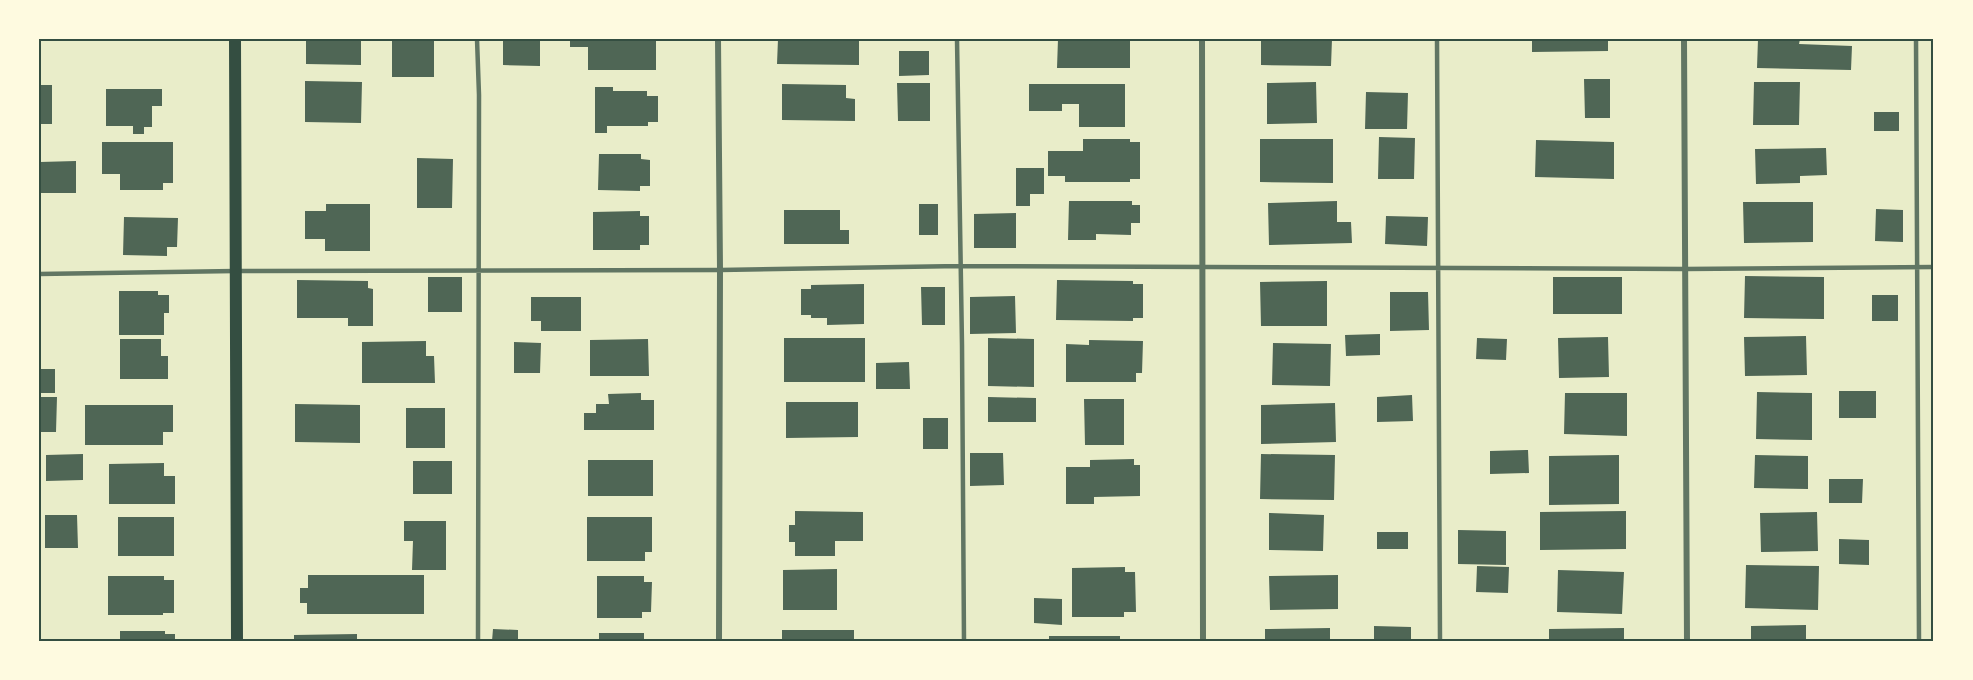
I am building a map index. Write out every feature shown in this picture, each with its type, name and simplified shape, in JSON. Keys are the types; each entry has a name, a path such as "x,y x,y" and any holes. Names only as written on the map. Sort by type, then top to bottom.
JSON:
{"main road":[{"path":"235,39 237,641"}],"street":[{"path":"718,39 719,641"},
{"path":"1202,39 1203,641"},
{"path":"1684,39 1687,641"}],"lane":[{"path":"477,39 478,641"},
{"path":"957,39 964,641"},
{"path":"1437,39 1440,641"},
{"path":"1916,39 1919,641"},
{"path":"39,274 235,271 720,270 960,266 1685,269 1934,267"}],"building":[{"path":"306,39 361,39 361,65 306,64"},
{"path":"392,39 434,39 434,77 392,77"},
{"path":"503,39 540,39 540,66 503,65"},
{"path":"570,39 656,39 656,70 588,70 588,47 570,47"},
{"path":"778,39 859,39 859,65 777,64"},
{"path":"1058,39 1130,39 1130,68 1057,68"},
{"path":"1261,39 1332,39 1331,66 1261,65"},
{"path":"1532,39 1608,39 1608,51 1532,52"},
{"path":"1758,39 1800,39 1799,44 1852,46 1851,70 1757,68"},
{"path":"1931,44 1934,44 1934,68 1931,68"},
{"path":"899,51 929,51 929,75 899,76"},
{"path":"1584,79 1610,79 1610,118 1585,118"},
{"path":"305,81 362,82 361,123 305,122"},
{"path":"1316,82 1317,123 1267,124 1267,83"},
{"path":"1754,82 1800,82 1799,125 1753,125"},
{"path":"897,83 930,83 930,121 898,121"},
{"path":"782,84 846,85 846,98 855,99 855,121 782,120"},
{"path":"1029,84 1125,84 1125,127 1079,127 1079,104 1062,104 1062,111 1029,111"},
{"path":"39,85 52,85 52,124 39,124"},
{"path":"595,87 613,87 613,91 647,91 647,96 658,96 658,122 648,122 648,126 607,126 607,133 595,133"},
{"path":"106,89 162,89 162,106 152,106 152,127 144,127 144,134 133,134 133,126 106,126"},
{"path":"1366,92 1408,93 1407,129 1365,129"},
{"path":"1874,112 1899,112 1899,131 1874,131"},
{"path":"1379,137 1415,138 1414,179 1378,179"},
{"path":"1083,139 1130,139 1130,142 1140,142 1140,179 1130,179 1130,182 1065,182 1065,176 1048,176 1048,151 1083,151"},
{"path":"1260,139 1333,139 1333,183 1260,182"},
{"path":"1536,140 1614,142 1614,179 1535,177"},
{"path":"102,142 173,142 173,183 163,183 163,190 120,190 120,174 102,174"},
{"path":"1826,148 1827,175 1800,176 1800,183 1756,184 1755,149"},
{"path":"599,154 641,154 641,159 650,160 650,186 640,186 640,191 598,190"},
{"path":"417,158 453,159 452,208 417,208"},
{"path":"76,161 76,193 40,193 40,162"},
{"path":"1016,168 1044,168 1044,194 1030,194 1030,206 1016,206"},
{"path":"1069,201 1132,201 1132,205 1140,205 1140,223 1131,223 1131,235 1096,234 1096,240 1068,240"},
{"path":"1337,201 1337,222 1351,222 1352,243 1269,245 1268,203"},
{"path":"1743,202 1813,202 1813,242 1744,243"},
{"path":"326,204 370,204 370,251 325,251 325,239 305,239 305,211 326,211"},
{"path":"919,204 938,204 938,235 919,235"},
{"path":"1876,209 1903,210 1903,242 1875,241"},
{"path":"784,210 840,210 840,230 849,230 849,244 784,244"},
{"path":"640,211 640,216 649,216 649,245 640,245 640,250 593,250 593,212"},
{"path":"1016,213 1016,248 974,248 974,214"},
{"path":"1386,216 1428,217 1427,246 1385,244"},
{"path":"124,217 178,218 177,247 167,247 167,256 123,255"},
{"path":"1745,276 1824,277 1824,319 1744,318"},
{"path":"428,277 462,277 462,312 428,312"},
{"path":"1553,277 1622,277 1622,314 1553,314"},
{"path":"297,280 368,281 368,288 373,289 373,326 348,326 348,318 297,318"},
{"path":"1057,280 1133,281 1133,284 1143,284 1143,318 1133,318 1133,321 1056,320"},
{"path":"1327,281 1327,326 1261,326 1260,282"},
{"path":"864,284 864,324 827,325 827,318 811,318 811,315 801,315 801,289 811,289 811,285"},
{"path":"921,287 945,287 945,325 922,325"},
{"path":"119,291 158,291 158,295 169,295 169,313 164,313 164,335 119,335"},
{"path":"1390,292 1428,292 1429,330 1390,331"},
{"path":"1872,295 1898,295 1898,321 1872,321"},
{"path":"1015,296 1016,333 970,334 970,297"},
{"path":"531,297 581,297 581,331 541,331 541,321 531,321"},
{"path":"1380,334 1380,355 1346,356 1345,335"},
{"path":"1806,336 1807,375 1745,376 1744,337"},
{"path":"1608,337 1609,377 1559,378 1558,338"},
{"path":"784,338 865,338 865,382 784,382"},
{"path":"988,338 1034,339 1034,387 988,386"},
{"path":"1477,338 1507,339 1506,360 1476,359"},
{"path":"120,339 161,339 161,356 168,356 168,379 120,379"},
{"path":"648,339 649,376 590,376 590,340"},
{"path":"1089,340 1143,341 1142,373 1136,373 1136,382 1066,382 1066,344 1089,345"},
{"path":"426,341 426,356 434,356 435,383 362,383 362,342"},
{"path":"514,342 541,343 540,373 514,373"},
{"path":"1273,343 1331,344 1330,386 1272,385"},
{"path":"909,362 910,389 876,389 876,363"},
{"path":"39,369 55,369 55,393 39,393"},
{"path":"1839,391 1876,391 1876,418 1839,418"},
{"path":"1757,392 1812,393 1812,440 1756,439"},
{"path":"641,393 641,400 654,400 654,430 584,430 584,413 596,413 596,404 609,404 608,394"},
{"path":"1565,393 1627,393 1627,436 1564,434"},
{"path":"1412,395 1413,421 1377,422 1377,397"},
{"path":"39,397 57,397 56,432 39,432"},
{"path":"988,397 1036,398 1036,422 988,422"},
{"path":"1084,399 1124,399 1124,445 1085,445"},
{"path":"786,402 858,402 858,437 786,438"},
{"path":"1335,403 1336,442 1261,444 1261,405"},
{"path":"295,404 360,405 360,443 295,442"},
{"path":"85,405 173,405 173,432 163,432 163,445 85,445"},
{"path":"406,408 445,408 445,448 406,448"},
{"path":"923,418 948,418 948,449 923,449"},
{"path":"1528,450 1529,473 1490,474 1490,451"},
{"path":"970,453 1003,453 1004,485 970,486"},
{"path":"83,454 83,480 46,481 46,455"},
{"path":"1261,454 1335,455 1334,500 1260,499"},
{"path":"1619,455 1619,504 1549,505 1549,456"},
{"path":"1755,455 1808,456 1808,489 1754,488"},
{"path":"1134,459 1134,465 1140,465 1140,496 1094,497 1094,504 1066,504 1066,467 1090,467 1090,460"},
{"path":"588,460 653,460 653,496 588,496"},
{"path":"413,461 452,461 452,494 413,494"},
{"path":"164,463 164,476 175,476 175,504 109,504 109,464"},
{"path":"1829,479 1863,479 1862,503 1829,503"},
{"path":"795,511 863,512 863,541 835,541 835,556 795,556 795,542 789,542 789,525 795,525"},
{"path":"1626,511 1626,549 1540,550 1540,512"},
{"path":"1817,512 1818,551 1761,552 1760,513"},
{"path":"1269,513 1324,515 1323,551 1269,550"},
{"path":"45,515 77,515 78,548 45,548"},
{"path":"118,517 174,517 174,556 118,556"},
{"path":"587,517 652,517 652,552 645,552 645,561 587,561"},
{"path":"404,521 446,521 446,570 412,570 413,541 404,541"},
{"path":"1458,530 1506,531 1506,565 1458,564"},
{"path":"1377,532 1408,532 1408,549 1377,549"},
{"path":"1839,539 1869,540 1869,565 1839,564"},
{"path":"1746,565 1819,566 1818,610 1745,608"},
{"path":"1477,566 1509,567 1508,593 1476,592"},
{"path":"1125,567 1125,572 1135,572 1136,612 1124,612 1124,617 1072,617 1072,568"},
{"path":"837,569 837,610 783,610 783,570"},
{"path":"1558,570 1624,572 1622,614 1557,612"},
{"path":"308,575 424,575 424,614 307,614 307,603 300,603 300,588 308,588"},
{"path":"1338,575 1338,609 1270,610 1269,576"},
{"path":"108,576 164,576 164,580 174,580 174,613 108,615"},
{"path":"597,576 644,576 644,582 652,582 651,612 642,612 642,618 597,618"},
{"path":"1034,598 1062,599 1062,625 1034,623"},
{"path":"1806,625 1806,641 1751,641 1751,626"},
{"path":"1374,626 1411,627 1411,641 1374,641"},
{"path":"1330,628 1330,641 1265,641 1265,629"},
{"path":"1624,628 1624,641 1549,641 1549,629"},
{"path":"493,629 518,630 518,641 492,641"},
{"path":"782,630 854,630 854,641 782,641"},
{"path":"120,631 165,631 165,634 175,634 175,641 120,641"},
{"path":"599,633 644,633 644,641 599,641"},
{"path":"357,634 357,641 294,641 294,635"},
{"path":"1049,636 1120,636 1120,641 1049,641"}]}
